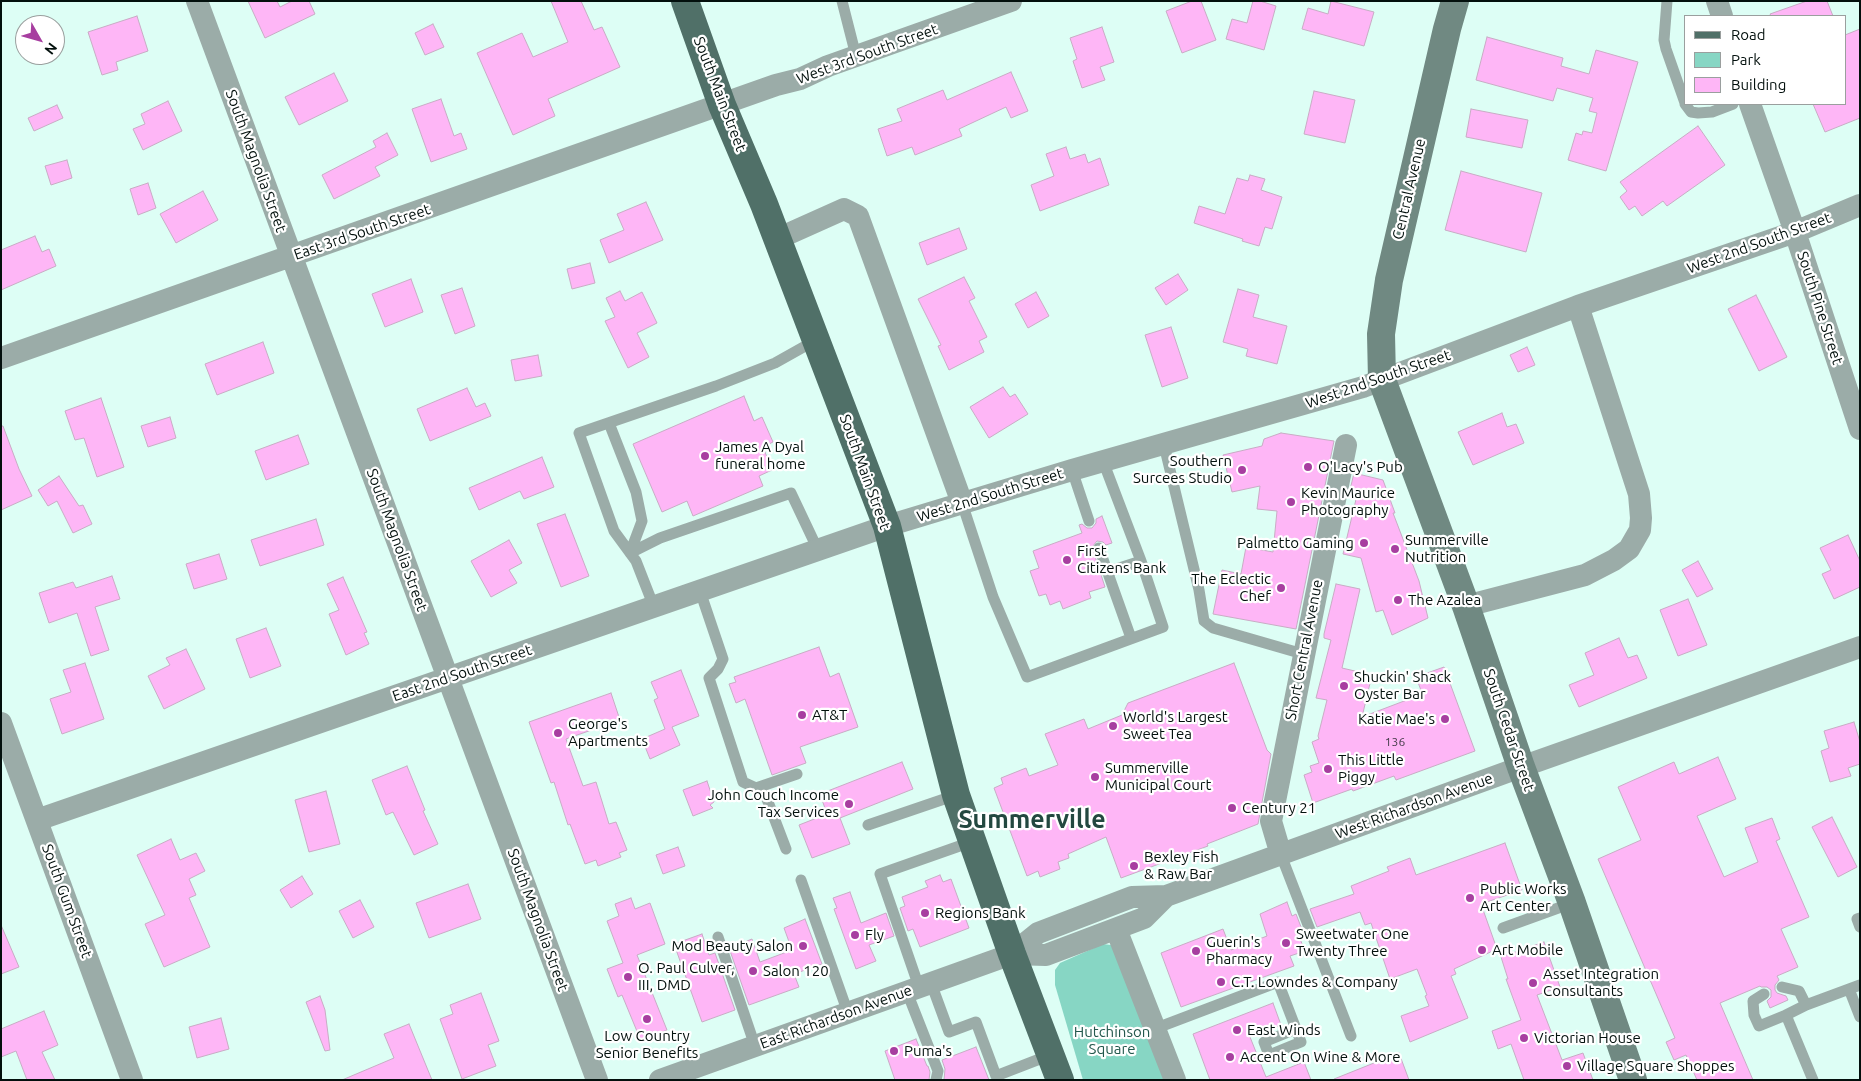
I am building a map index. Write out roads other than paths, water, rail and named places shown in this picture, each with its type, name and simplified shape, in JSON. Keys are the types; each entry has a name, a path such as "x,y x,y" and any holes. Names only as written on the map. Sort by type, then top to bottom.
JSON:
{"main road":[{"name":"South Main Street","path":"685,1 722,105 777,240 887,526 956,794 971,842 1060,1080"}],"street":[{"name":"South Magnolia Street","path":"197,1 597,1080"},
{"name":"West 3rd South Street","path":"722,105 776,85 806,77 828,66 1011,1"},
{"name":"Central Avenue","path":"1382,380 1381,334 1389,280 1455,1"},
{"path":"1717,1 1722,15"},
{"name":"East 3rd South Street","path":"1,358 722,105"},
{"name":"South Pine Street","path":"1750,105 1856,406 1860,429"},
{"name":"West 2nd South Street","path":"887,526 1382,380 1578,306 1795,232 1860,206"},
{"path":"777,240 844,209 858,216 962,503"},
{"path":"1466,606 1585,574 1614,560 1629,549 1640,530 1639,494 1578,306"},
{"name":"South Cedar Street","path":"1382,380 1466,606 1521,767 1572,903 1633,1080"},
{"name":"Short Central Avenue","path":"1281,855 1271,821 1346,445"},
{"name":"East 2nd South Street","path":"37,820 887,526"},
{"name":"West Richardson Avenue","path":"1012,954 1038,933 1104,907 1132,897 1166,896 1521,767 1860,647"},
{"name":"South Gum Street","path":"1,723 132,1080"},
{"name":"West Richardson Avenue","path":"1012,954 1046,955 1116,929 1144,918 1166,896"},
{"path":"1116,929 1175,1080"},
{"name":"East Richardson Avenue","path":"660,1080 1012,954"}],"lane":[{"path":"842,1 856,56"},
{"path":"1667,1 1664,40 1684,101"},
{"path":"1686,105 1691,112 1698,113 1712,112 1730,105"},
{"path":"654,607 636,561 614,531 579,433 767,367 816,340"},
{"path":"609,423 636,492 642,521 630,554"},
{"path":"1164,445 1199,590 1204,621 1213,628 1304,650"},
{"path":"962,503 993,597 1026,677 1163,627 1141,561 1103,461"},
{"path":"1072,470 1088,522"},
{"path":"630,554 660,538 791,493 818,550"},
{"path":"1099,548 1131,638"},
{"path":"1107,572 1141,561"},
{"path":"700,591 723,660 710,678 712,688 743,782 756,788 797,774"},
{"path":"762,786 786,849"},
{"path":"868,825 956,794"},
{"path":"936,1080 938,1071 919,987 880,874 971,842"},
{"path":"1281,855 1352,1036"},
{"path":"801,880 848,1013"},
{"path":"1503,928 1572,903"},
{"path":"1860,918 1857,919 1860,927"},
{"path":"718,937 755,1046"},
{"path":"1154,1029 1278,982 1296,1029"},
{"path":"919,987 949,1032 976,1022 996,1076 1050,1055"},
{"path":"1782,987 1799,991 1806,1005"},
{"path":"1764,994 1753,1001 1754,1015 1759,1026 1806,1005 1854,987 1860,1017"},
{"path":"1786,1015 1813,1080"}],"place":[{"name":"James A Dyal funeral home","path":"705,456"},
{"name":"O'Lacy's Pub","path":"1308,467"},
{"name":"Southern Surcees Studio","path":"1242,470"},
{"name":"Kevin Maurice Photography","path":"1291,502"},
{"name":"Palmetto Gaming","path":"1364,543"},
{"name":"Summerville Nutrition","path":"1395,549"},
{"name":"First Citizens Bank","path":"1067,560"},
{"name":"The Eclectic Chef","path":"1281,588"},
{"name":"The Azalea","path":"1398,600"},
{"name":"Shuckin' Shack Oyster Bar","path":"1344,686"},
{"name":"AT&T","path":"802,715"},
{"name":"Katie Mae's","path":"1445,719"},
{"name":"World's Largest Sweet Tea","path":"1113,726"},
{"name":"George's Apartments","path":"558,733"},
{"name":"This Little Piggy","path":"1328,769"},
{"name":"Summerville Municipal Court","path":"1095,777"},
{"name":"John Couch Income Tax Services","path":"849,804"},
{"name":"Century 21","path":"1232,808"},
{"name":"Bexley Fish & Raw Bar","path":"1134,866"},
{"name":"Public Works Art Center","path":"1470,898"},
{"name":"Regions Bank","path":"925,913"},
{"name":"Fly","path":"855,935"},
{"name":"Sweetwater One Twenty Three","path":"1286,943"},
{"name":"Mod Beauty Salon","path":"803,946"},
{"name":"Art Mobile","path":"1482,950"},
{"name":"Guerin's Pharmacy","path":"1196,951"},
{"name":"Salon 120","path":"753,971"},
{"name":"O. Paul Culver, III, DMD","path":"628,977"},
{"name":"C.T. Lowndes & Company","path":"1221,982"},
{"name":"Asset Integration Consultants","path":"1533,983"},
{"name":"Low Country Senior Benefits","path":"647,1019"},
{"name":"East Winds","path":"1237,1030"},
{"name":"Victorian House","path":"1524,1038"},
{"name":"Puma's","path":"894,1051"},
{"name":"Accent On Wine & More","path":"1230,1057"},
{"name":"Village Square Shoppes","path":"1567,1066"}],"district":[{"name":"Summerville","path":"1032,820"}],"park label":[{"name":"Hutchinson Square","path":"1112,1040"}]}
